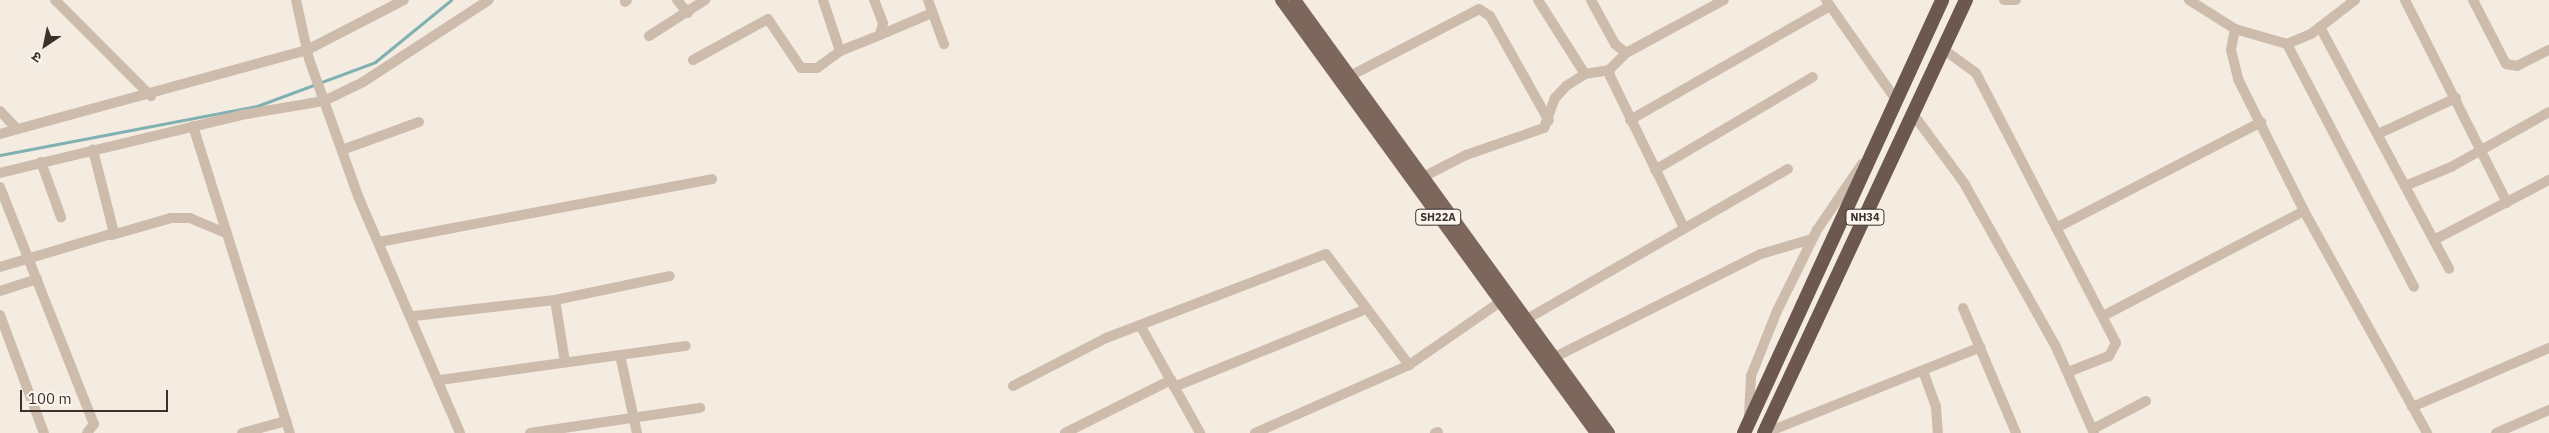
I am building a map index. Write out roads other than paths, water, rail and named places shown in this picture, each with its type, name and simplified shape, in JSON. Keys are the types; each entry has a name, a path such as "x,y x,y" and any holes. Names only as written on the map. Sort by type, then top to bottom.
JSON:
{"highway":[{"name":"NH34","path":"1746,428 1942,0"},
{"name":"NH34","path":"1764,433 1966,0"}],"main road":[{"name":"SH22A","path":"1281,0 1596,433"},
{"name":"SH22A","path":"1295,0 1609,433"}],"street":[{"path":"55,0 151,96"},
{"path":"296,0 308,54 342,150 380,242 414,316 460,433"},
{"path":"0,134 308,54 404,0"},
{"path":"0,173 322,97 363,82 489,0"},
{"path":"677,0 688,12"},
{"path":"649,36 705,0"},
{"path":"823,0 840,51"},
{"path":"874,0 883,23 880,35"},
{"path":"928,0 944,44"},
{"path":"1538,0 1585,74"},
{"path":"1592,0 1615,44 1626,53"},
{"path":"1423,177 1466,155 1538,132 1549,122 1555,98 1585,74 1609,70 1626,53 1724,0"},
{"path":"2004,0 2016,0"},
{"path":"2189,0 2234,29 2287,44 2320,27 2355,0"},
{"path":"2405,0 2483,150 2507,203"},
{"path":"2473,0 2506,64 2518,66 2549,50"},
{"path":"1630,120 1828,3 1896,100"},
{"path":"1350,76 1479,9 1490,16 1549,122"},
{"path":"693,60 768,19 801,68 817,68 840,51 932,13"},
{"path":"2320,27 2449,269"},
{"path":"2234,29 2231,50 2235,70 2304,211 2426,433"},
{"path":"2287,44 2414,287"},
{"path":"1943,48 1964,60 1976,73 2116,343 2114,352 2068,372"},
{"path":"1609,70 1630,120 1684,228"},
{"path":"1655,170 1812,77"},
{"path":"2378,134 2456,98"},
{"path":"0,111 17,129"},
{"path":"2405,186 2483,150 2549,112"},
{"path":"1913,114 1950,159 2068,372 2093,431 2146,401"},
{"path":"342,150 419,122"},
{"path":"2056,228 2260,122"},
{"path":"193,126 290,433"},
{"path":"1746,428 1755,364 1812,240 1875,146"},
{"path":"93,150 115,227 112,235"},
{"path":"41,162 62,217"},
{"path":"1527,319 1788,169"},
{"path":"380,242 712,179"},
{"path":"2434,240 2549,180"},
{"path":"0,187 94,424 87,433"},
{"path":"2103,316 2304,211"},
{"path":"0,267 30,260 171,218 190,218 226,233"},
{"path":"1554,357 1761,254 1812,240"},
{"path":"1013,386 1140,325 1326,254 1409,365"},
{"path":"414,316 555,300 670,276"},
{"path":"0,290 37,279"},
{"path":"555,300 565,362"},
{"path":"1254,433 1409,365 1500,302"},
{"path":"1962,308 1981,348 2016,433"},
{"path":"1065,433 1173,384 1366,309"},
{"path":"0,315 44,433"},
{"path":"1140,325 1200,433"},
{"path":"440,380 686,346"},
{"path":"1764,433 1981,348"},
{"path":"2412,407 2549,348"},
{"path":"620,355 637,433"},
{"path":"1923,371 1936,407 1938,433"},
{"path":"530,433 700,408"},
{"path":"2496,433 2549,410"},
{"path":"242,433 259,431 286,421"}],"waterway":[{"path":"0,155 257,106 375,62 451,0"}]}
